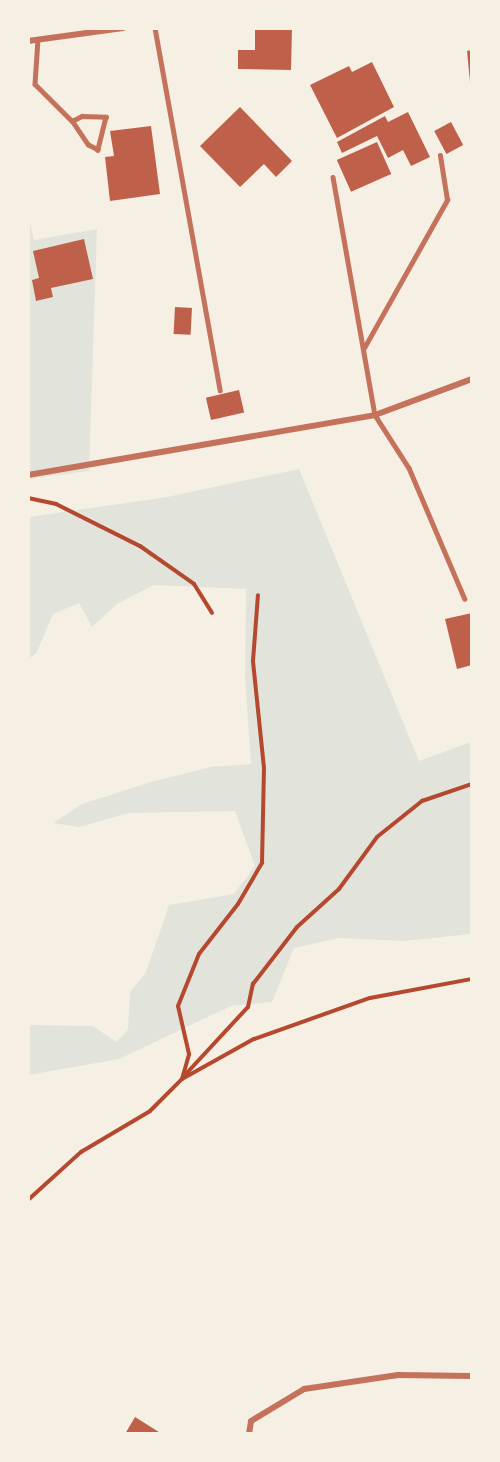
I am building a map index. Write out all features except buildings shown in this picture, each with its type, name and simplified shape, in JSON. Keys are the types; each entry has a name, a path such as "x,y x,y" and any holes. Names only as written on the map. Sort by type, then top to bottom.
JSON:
{"street":[{"path":"28,41 123,28"},
{"path":"28,475 375,415 471,380"},
{"path":"249,1434 251,1420 303,1389 398,1375 471,1376"}],"lane":[{"path":"155,28 220,390"},
{"path":"38,39 35,84 72,121 88,145 98,150 106,117 82,116 72,121"},
{"path":"364,348 447,200 440,156"},
{"path":"333,177 375,415 409,468 465,599"}],"path":[{"path":"28,498 56,504 140,546 194,584 212,613"},
{"path":"182,1079 189,1054 178,1006 199,954 238,904 262,863 264,768 253,661 258,595"},
{"path":"28,1200 81,1152 150,1111 182,1079 248,1007 253,984 305,917 339,889 377,837 422,801 471,784"},
{"path":"182,1079 254,1039 370,998 471,979"}],"shaded area":[{"path":"28,215 34,240 97,229 89,471 29,479"},
{"path":"299,469 419,761 471,742 471,934 404,941 339,938 294,948 272,1002 231,1006 119,1059 29,1075 29,1025 93,1026 116,1042 128,1030 130,992 146,972 169,905 234,894 255,866 235,811 129,813 79,827 53,823 82,804 151,782 211,767 251,764 245,677 246,589 154,585 117,604 92,627 79,603 53,614 36,654 29,658 29,517 167,497"}]}
